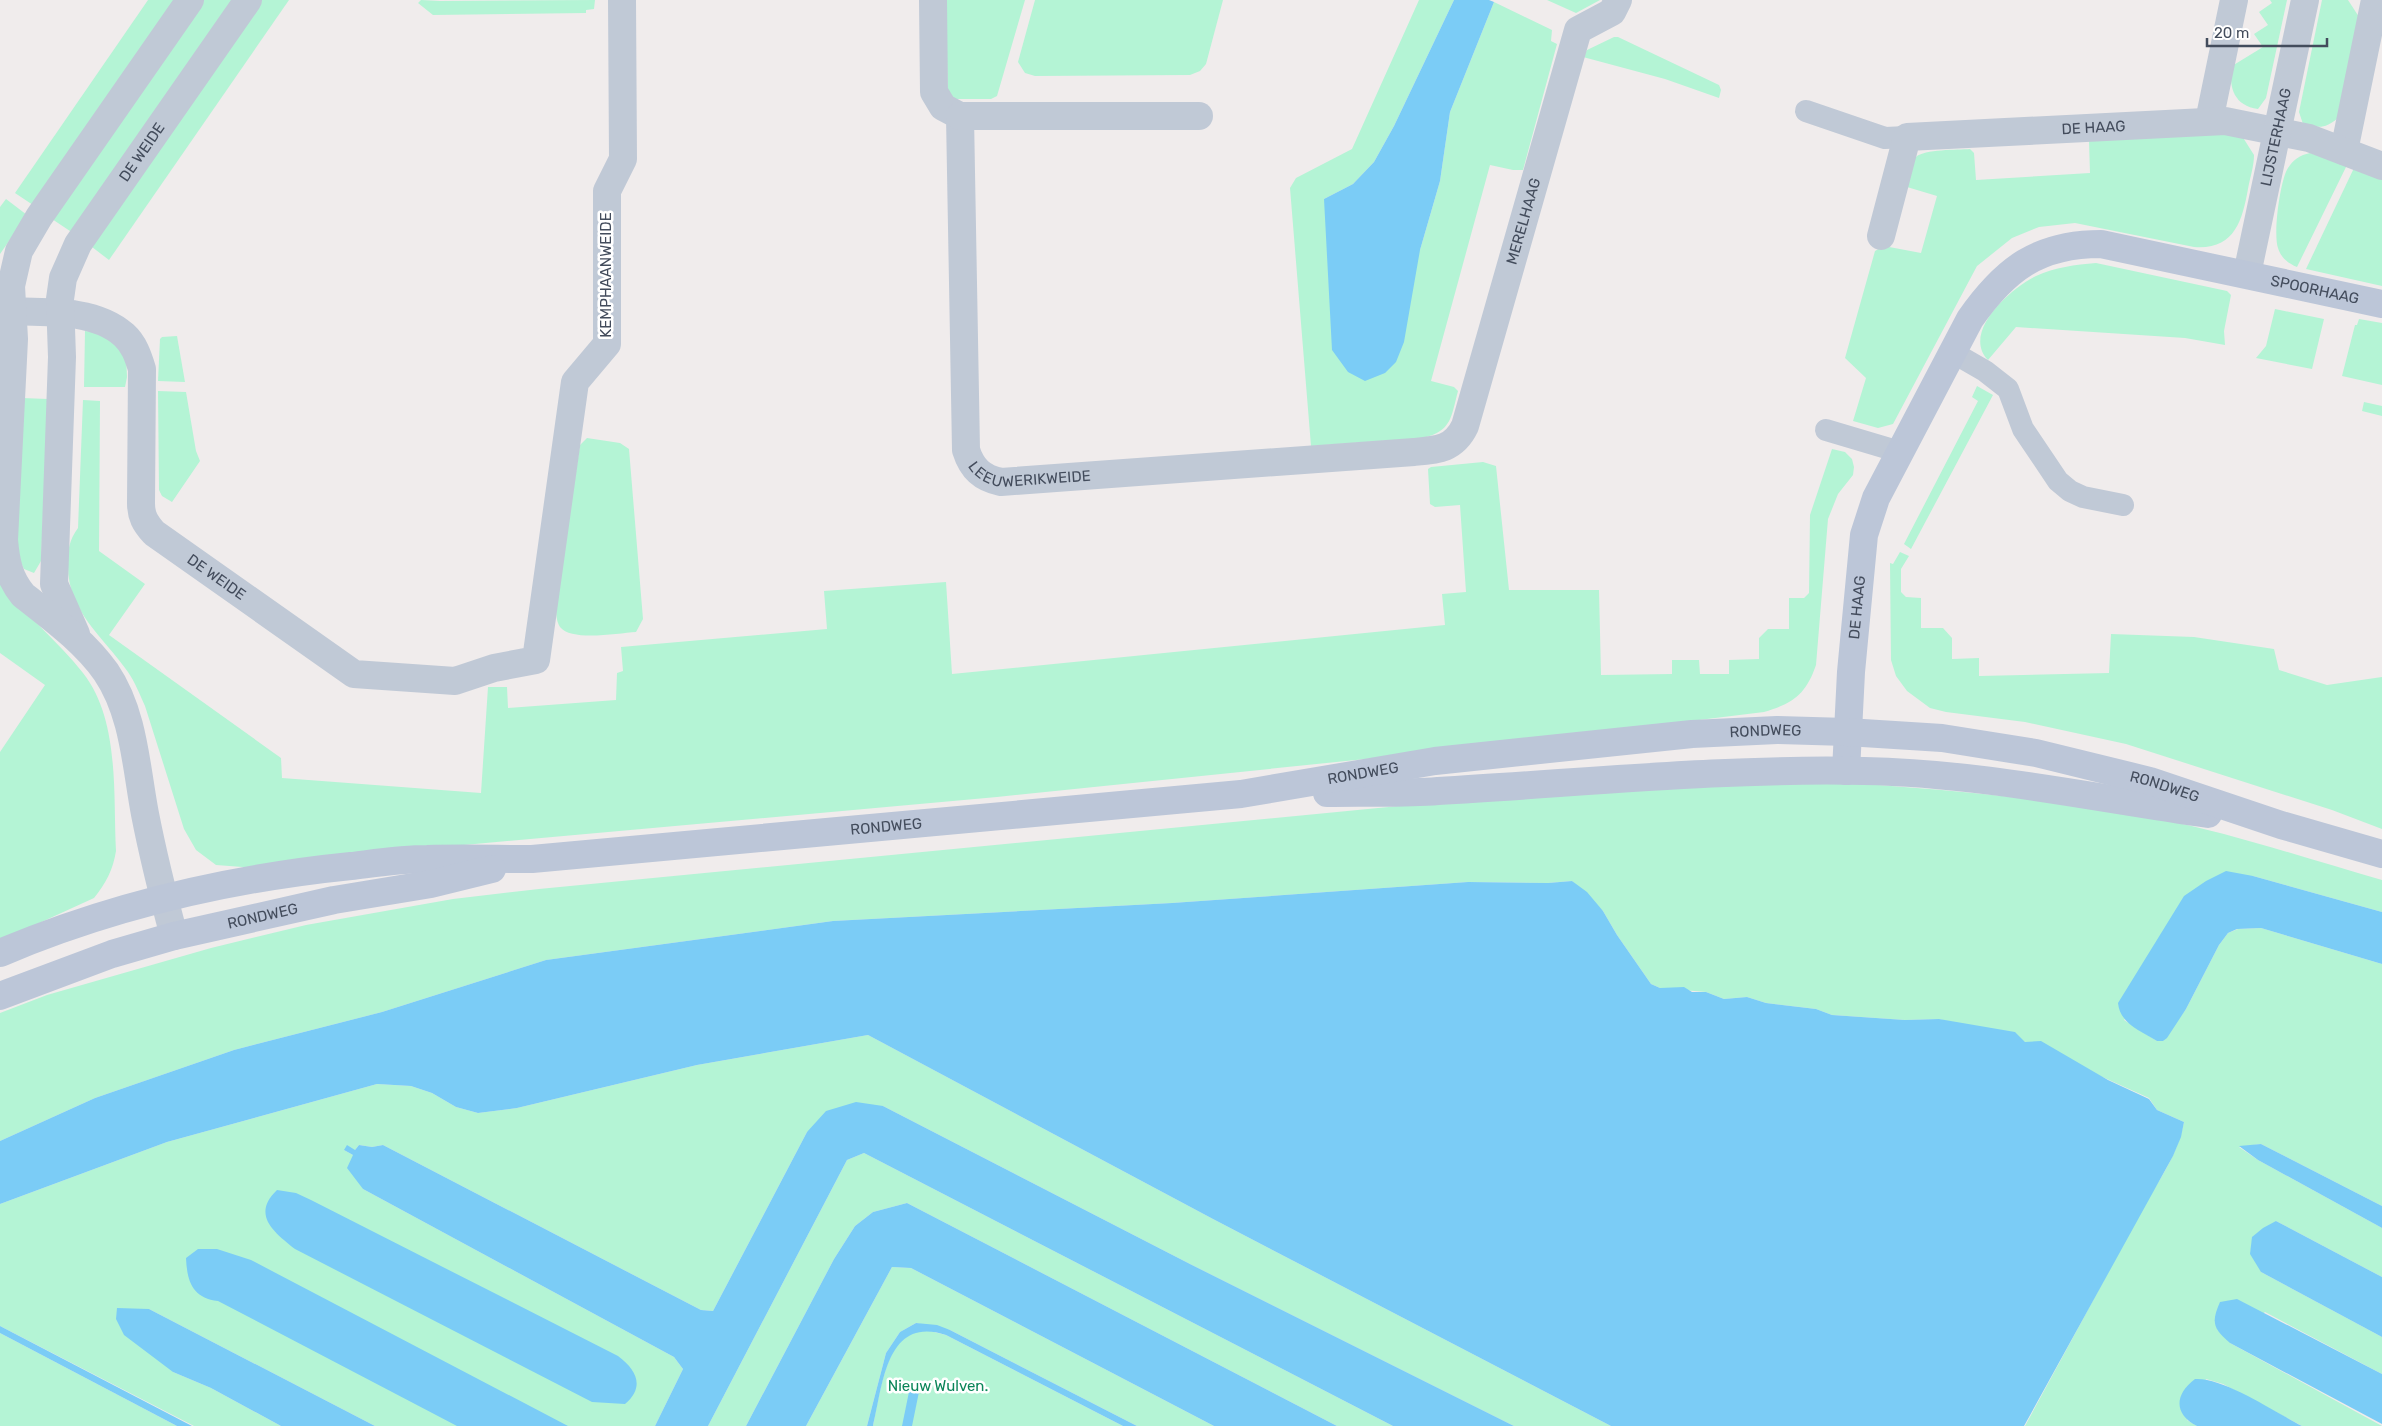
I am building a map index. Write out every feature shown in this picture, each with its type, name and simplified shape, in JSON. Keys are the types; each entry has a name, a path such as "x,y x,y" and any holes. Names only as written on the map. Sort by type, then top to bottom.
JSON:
{"main road":[{"name":"DE HAAG","path":"1846,771 1847,732 1864,535 1876,498 1952,352 1970,319 1988,292 2018,266 2048,251 2085,244 2101,244 2247,274"},
{"name":"SPOORHAAG","path":"2247,274 2382,304"},
{"name":"RONDWEG","path":"0,953 62,929 164,900 265,877 311,870 425,859 532,859 1241,794 1435,761 1635,739 1730,731 1847,732 1942,738 2046,756 2150,782 2282,825 2382,854"},
{"name":"RONDWEG","path":"1241,794 1436,792 1708,773 1846,771 1928,775 1986,781 2282,825"},
{"name":"RONDWEG","path":"0,996 112,954 174,936 334,900 431,884 532,859"}],"street":[{"name":"DE WEIDE","path":"174,936 164,900 126,716 118,692 106,672 81,643 23,595 10,575 6,563 4,540 14,339 7,311 19,250 29,233 190,0"},
{"name":"DE WEIDE","path":"81,643 54,584 62,357 60,314 63,278 78,244 248,0"},
{"name":"KEMPHAANWEIDE","path":"536,660 575,382 607,344 607,191 623,159 622,0"},
{"path":"933,0 934,92 943,107 960,116 1199,116"},
{"name":"MERELHAAG","path":"1438,450 1454,442 1465,426 1578,30 1612,12 1618,0"},
{"path":"2209,121 2234,0"},
{"name":"LIJSTERHAAG","path":"2247,274 2305,0"},
{"path":"2344,151 2375,0"},
{"name":"LEEUWERIKWEIDE","path":"960,116 966,450 970,462 977,472 988,479 1001,482 1438,450"},
{"name":"DE HAAG","path":"1907,137 2209,121 2242,123 2278,130"},
{"path":"2278,130 2309,138 2382,166"},
{"path":"1881,236 1907,137"},
{"name":"DE WEIDE","path":"7,311 85,316 106,322 125,335 136,350 142,369 141,512 143,519 154,533 354,674 455,681 494,668 536,660"}],"lane":[{"name":"DE HAAG","path":"1806,111 1884,138 1907,137"},
{"path":"1952,352 1998,379 2008,389 2023,430 2058,481 2070,491 2083,497 2123,505"},
{"path":"1826,430 1900,452"}],"green space":[{"path":"148,0 175,0 33,205 15,193"},
{"path":"203,0 234,0 73,233 52,219"},
{"path":"262,0 289,0 109,260 92,247"},
{"path":"421,0 595,0 594,9 586,10 586,13 433,15 418,3"},
{"path":"945,0 1025,0 997,96 991,99 954,99 948,94"},
{"path":"1035,0 1223,0 1206,64 1200,71 1190,75 1035,76 1025,73 1018,62"},
{"path":"1419,0 1454,0 1394,126 1374,162 1353,184 1324,199 1420,250 1440,181 1450,112 1494,2 1552,30 1551,41 1557,44 1523,170 1490,165 1431,381 1454,387 1458,391 1449,422 1440,431 1423,438 1311,446 1290,188 1296,178 1352,149"},
{"path":"1547,0 1600,0 1576,13"},
{"path":"2270,0 2287,0 2266,98 2258,109 2244,104 2235,95 2232,88 2231,74 2232,66 2263,47 2254,34 2268,25 2259,12 2272,3"},
{"path":"2322,0 2348,0 2361,20 2338,118 2325,126 2318,127 2303,124 2299,112"},
{"path":"1614,37 1618,37 1719,85 1721,90 1719,98 1665,79 1583,57 1587,50"},
{"path":"2228,131 2242,136 2254,155 2243,212 2234,232 2227,239 2208,247 2194,247 2075,223 2039,227 2012,238 1977,266 1893,424 1878,428 1853,421 1866,378 1845,358 1875,251 1884,246 1921,253 1937,196 1907,187 1910,167 1916,157 1933,151 1970,149 1974,153 1976,180 2090,173 2089,141"},
{"path":"2310,153 2347,165 2297,267 2285,260 2278,248 2276,231 2278,207 2282,184 2288,168 2297,158"},
{"path":"2354,168 2382,179 2382,286 2306,269"},
{"path":"6,199 27,215 0,254 0,207"},
{"path":"2096,263 2227,291 2231,295 2224,331 2225,345 2185,338 2016,327 1988,360 1981,349 1981,337 1985,324 1992,312 2014,290 2036,276 2050,270"},
{"path":"2275,309 2324,319 2312,369 2256,358 2266,346"},
{"path":"2359,319 2382,323 2382,385 2342,376 2355,325 2357,325"},
{"path":"85,331 101,333 126,354 127,377 125,387 84,387"},
{"path":"177,336 185,382 158,381 160,339 162,337"},
{"path":"1977,386 1993,395 1911,549 1904,544 1978,401 1972,397"},
{"path":"158,391 186,392 196,451 200,461 172,502 162,496 159,490"},
{"path":"22,398 48,399 41,561 34,573 24,569 20,561 17,544"},
{"path":"83,400 100,401 99,551 145,584 109,635 281,758 282,778 481,793 488,687 507,687 508,708 616,700 617,673 623,671 621,647 827,629 824,591 946,582 952,674 1445,625 1442,594 1466,592 1460,505 1435,507 1430,504 1428,469 1431,467 1483,462 1496,466 1509,590 1599,590 1601,675 1672,674 1672,660 1699,660 1700,674 1729,674 1729,660 1759,659 1759,638 1768,629 1789,629 1789,598 1804,598 1809,593 1810,515 1832,449 1845,452 1852,459 1854,467 1853,475 1838,494 1828,519 1816,665 1808,683 1798,696 1783,705 1764,712 1472,748 997,797 464,845 256,868 216,865 196,850 184,829 145,706 133,680 88,622 73,596 69,581 68,553 71,541 78,528"},
{"path":"2364,402 2382,406 2382,416 2362,411"},
{"path":"587,438 620,443 629,449 643,619 636,632 596,636 574,634 566,632 560,627 557,619 556,604 580,445"},
{"path":"1900,552 1909,556 1901,569 1901,592 1906,597 1921,598 1921,628 1943,628 1952,638 1952,659 1979,658 1979,676 2109,673 2111,634 2194,637 2274,649 2279,670 2327,685 2382,677 2382,829 2332,810 2126,744 2025,722 1946,712 1930,708 1907,691 1896,676 1891,660 1890,563 1893,564"},
{"path":"0,583 73,661 95,692 109,735 114,782 116,851 108,876 94,898 0,941 0,752 45,685 0,653"},
{"path":"1779,779 1970,793 2112,811 2216,832 2382,880 2382,912 2253,876 2124,1020 2157,1041 2163,1041 2186,1009 2219,945 2228,933 2238,929 2261,928 2382,964 2382,1206 2261,1144 2239,1147 2258,1160 2382,1228 2382,1277 2276,1221 2261,1272 2382,1337 2382,1374 2265,1312 2230,1343 2382,1426 2302,1426 2223,1384 2206,1379 2187,1420 2197,1426 2025,1426 2164,1173 2181,1136 2184,1122 2157,1110 2149,1098 2025,1042 1939,1019 1905,1020 1832,1015 1816,1009 1766,1003 1747,997 1724,999 1706,992 1660,988 1651,984 1603,911 1572,881 1548,883 1468,882 1172,903 833,921 546,960 382,1012 234,1050 95,1098 0,1141 0,1013 47,995 211,948 306,925 453,899 539,889 1440,802"},
{"path":"868,1035 1213,1219 1611,1426 1514,1426 1190,1264 883,1106 807,1132 713,1311 701,1310 383,1145 372,1147 359,1145 355,1150 344,1150 353,1155 363,1189 674,1357 683,1369 655,1426 375,1426 149,1309 173,1372 211,1388 281,1426 194,1426 0,1326 0,1204 167,1142 377,1084 411,1086 432,1093 456,1107 478,1113 517,1108 697,1065"},
{"path":"864,1153 1393,1426 1337,1426 907,1203 873,1212 855,1226 834,1259 746,1426 708,1426 847,1160"},
{"path":"892,1267 911,1268 1214,1426 1137,1426 950,1330 916,1323 900,1332 886,1353 867,1426 806,1426"},
{"name":"Nieuw Wulven.","path":"926,1330 946,1335 1123,1426 873,1426 886,1369 895,1348 906,1336"},
{"path":"0,1333 177,1426 0,1426"}],"water":[{"path":"1454,0 1489,0 1494,2 1450,112 1440,181 1420,250 1404,342 1396,362 1385,373 1365,381 1348,372 1332,350 1324,199 1353,184 1374,162 1394,126"},
{"path":"2226,871 2253,876 2382,912 2382,964 2261,928 2237,929 2228,933 2219,945 2186,1009 2167,1038 2163,1041 2157,1041 2127,1022 2118,1003 2184,896 2206,881"},
{"path":"1572,881 1587,892 1603,911 1651,984 1660,988 1684,987 1692,992 1706,992 1724,999 1747,997 1766,1003 1816,1009 1832,1015 1905,1020 1939,1019 2015,1032 2025,1042 2041,1041 2108,1080 2149,1099 2157,1110 2184,1122 2181,1137 2173,1156 2024,1426 1611,1426 1213,1219 868,1035 697,1065 517,1108 478,1113 456,1107 432,1093 411,1086 377,1084 167,1142 0,1204 0,1141 95,1098 234,1050 382,1012 546,960 833,921 1172,903 1468,882 1548,883"},
{"path":"856,1102 883,1106 1190,1264 1514,1426 1393,1426 864,1153 847,1160 708,1426 655,1426 683,1369 674,1357 363,1189 347,1168 353,1155 344,1150 347,1145 355,1150 359,1145 372,1147 383,1145 701,1310 713,1311 807,1132 826,1111"},
{"path":"2261,1144 2382,1206 2382,1228 2258,1160 2239,1146"},
{"path":"277,1190 296,1193 311,1200 618,1356 630,1367 636,1379 637,1385 631,1398 625,1404 592,1402 295,1249 268,1222 266,1207 269,1199"},
{"path":"907,1203 1337,1426 1214,1426 911,1268 892,1267 806,1426 746,1426 834,1259 855,1226 873,1212"},
{"path":"2276,1221 2382,1277 2382,1337 2261,1272 2250,1254 2252,1237"},
{"path":"198,1249 217,1249 251,1260 568,1426 457,1426 218,1301 202,1296 190,1281 186,1258"},
{"path":"2237,1299 2382,1374 2382,1424 2230,1343 2217,1329 2215,1315 2220,1302"},
{"path":"117,1308 149,1309 375,1426 281,1426 211,1388 173,1372 124,1335 116,1319"},
{"path":"916,1323 937,1325 950,1330 1137,1426 1123,1426 946,1335 926,1331 911,1335 899,1344 885,1374 873,1426 867,1426 886,1353 900,1332"},
{"path":"0,1326 192,1426 177,1426 0,1333"},
{"path":"2195,1379 2207,1380 2234,1389 2302,1426 2197,1426 2184,1416 2180,1404 2183,1391"},
{"path":"910,1387 920,1387 912,1426 902,1426"}]}
